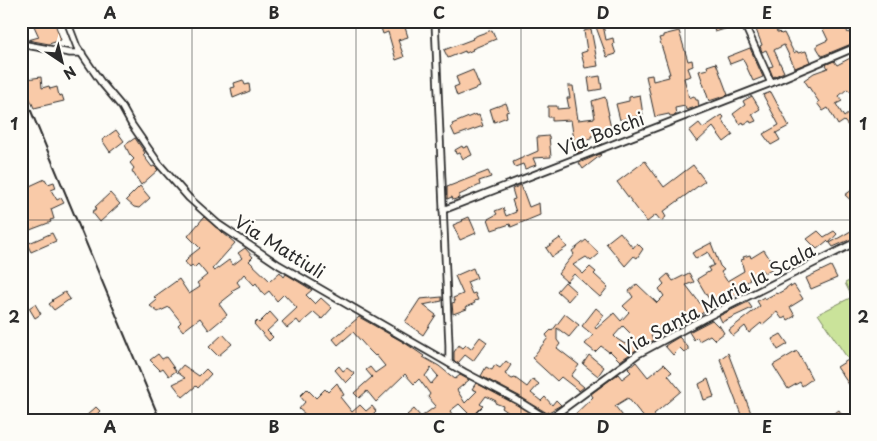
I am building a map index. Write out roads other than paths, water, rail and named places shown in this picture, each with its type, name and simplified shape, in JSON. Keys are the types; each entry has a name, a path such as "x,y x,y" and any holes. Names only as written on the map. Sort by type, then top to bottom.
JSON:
{"street":[{"name":"Via Mattiuli","path":"66,21 77,47 101,82 122,106 132,125 159,164 189,198 218,224 279,265 547,419"},
{"path":"435,21 449,363"},
{"path":"743,21 770,83"},
{"path":"21,44 70,53 82,53"},
{"name":"Via Boschi","path":"443,210 770,83 856,47"},
{"name":"Via Santa Maria la Scala","path":"547,419 638,354 856,242"}],"railway":[{"path":"21,87 160,420"}]}
